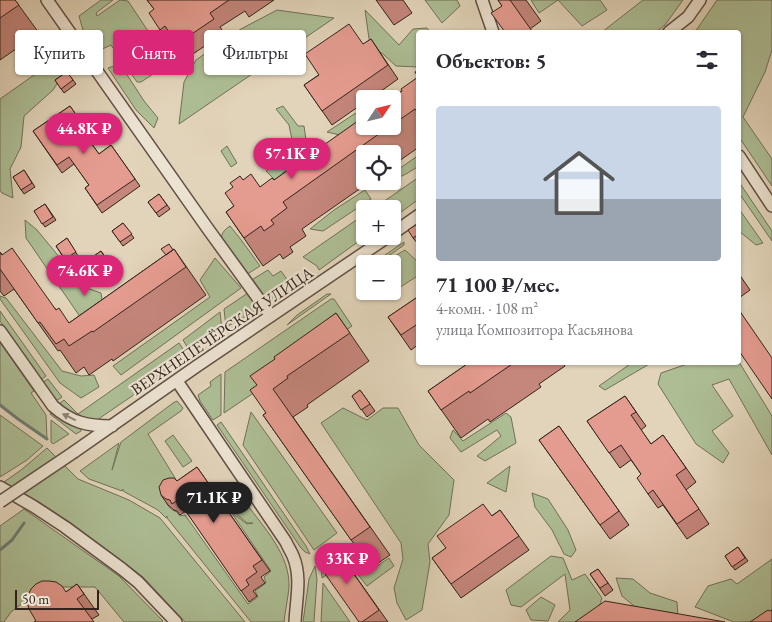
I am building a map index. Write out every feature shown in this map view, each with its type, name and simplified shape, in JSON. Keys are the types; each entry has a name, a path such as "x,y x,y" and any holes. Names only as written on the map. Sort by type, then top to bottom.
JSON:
{"street":[{"path":"47,0 271,316"},
{"path":"482,0 492,30"},
{"path":"672,30 688,17 700,0"},
{"path":"685,30 688,17"},
{"path":"741,160 772,206"},
{"path":"401,228 416,217"},
{"name":"ВЕРХНЕПЕЧЁРСКАЯ УЛИЦА","path":"0,502 375,245"},
{"path":"0,331 38,386 53,406 62,414 73,420 94,426 112,426"},
{"path":"177,380 293,555 298,581 294,622"},
{"path":"0,487 57,522 122,569 138,582 176,622"}],"green space":[{"path":"101,0 113,0 96,13 97,16 120,0 128,1 147,30 113,30 113,48 111,45 103,49 103,30 83,30 79,16"},
{"path":"425,0 457,0 460,6 442,23"},
{"path":"531,0 558,0 539,13"},
{"path":"558,0 600,0 607,10 582,26"},
{"path":"643,0 683,0 665,25 659,30 605,30"},
{"path":"717,0 772,0 772,50 765,72 743,117 772,159 772,186 741,140 741,30 696,30"},
{"path":"277,10 334,18 306,37 306,30 240,30"},
{"path":"365,10 399,45 413,29 427,28 428,30 416,30 416,67 396,66 383,54 370,46"},
{"path":"204,54 204,75 251,75 179,124 184,82 188,75 194,75 196,60"},
{"path":"113,66 113,75 127,75 158,118 154,128 136,110 108,68"},
{"path":"34,75 62,75 53,90 24,116 21,147 10,169 13,198 2,193 0,190 0,99"},
{"path":"132,75 152,75 141,82 137,82"},
{"path":"283,106 298,126 304,126 306,140 292,140 289,125 276,109"},
{"path":"356,113 356,130 344,136 327,132"},
{"path":"227,146 237,163 231,167 221,151"},
{"path":"294,153 312,165 303,172 292,165 275,180 266,171"},
{"path":"416,157 416,168 401,176 401,167"},
{"path":"416,179 416,201 401,212 401,200 386,200"},
{"path":"741,185 772,231 772,241 741,196"},
{"path":"365,190 371,199 356,200 356,209 323,231 310,229 334,210"},
{"path":"741,212 763,243 756,245 741,233"},
{"path":"25,220 37,230 84,287 101,293 104,311 83,321 26,238"},
{"path":"356,220 356,243 319,270 317,266 303,257"},
{"path":"230,226 260,266 246,275 222,242 223,232"},
{"path":"404,242 404,245 390,255 385,255 401,245"},
{"path":"405,250 416,260 416,277 401,287 401,255 397,255"},
{"path":"215,258 241,288 121,375 113,366 210,297 200,280"},
{"path":"268,270 273,276 281,271 286,278 288,290 272,300 266,300 250,281"},
{"path":"248,293 258,308 256,311 226,327 224,309"},
{"path":"327,294 331,294 287,325 297,315"},
{"path":"0,296 6,298 62,371 81,376 94,375 99,387 81,398 60,383 0,299"},
{"path":"331,299 334,299 352,326 224,413 225,372"},
{"path":"0,311 46,376 41,380 0,321"},
{"path":"220,312 222,330 189,350 183,340"},
{"path":"0,342 34,391 31,393 46,415 47,439 0,405"},
{"path":"179,343 185,352 169,364 170,370 97,420 75,417 59,404 64,400 78,414"},
{"path":"629,365 648,365 605,390 599,386"},
{"path":"684,365 741,365 772,416 772,455 729,379 712,385 733,416 712,431 729,453 723,463 696,444 658,384 661,373"},
{"path":"221,374 221,415 213,420 198,395 211,386 210,382"},
{"path":"48,379 62,397 56,401 43,382"},
{"path":"177,401 183,408 181,411 148,434 180,486 166,501 170,508 180,516 185,515 248,604 258,597 255,591 266,583 264,577 271,571 231,512 247,524 253,523 247,523 233,511 246,503 275,542 285,563 289,587 284,622 251,622 167,516 166,518 158,510 123,491 123,489 122,491 89,479 80,471 119,443 112,470 121,442"},
{"path":"343,408 367,420 383,408 398,408 419,445 454,480 449,515 428,544 430,562 422,610 406,620 397,603 394,588 403,559 401,543 321,423"},
{"path":"53,412 81,428 81,431 76,434 50,414"},
{"path":"251,412 337,533 314,550 243,445"},
{"path":"506,413 511,417 516,443 485,461 477,456 501,436 497,430 461,452 450,438 453,430 463,441"},
{"path":"0,415 43,446 27,460 0,477"},
{"path":"51,420 69,434 53,444 51,442"},
{"path":"221,422 310,554 301,548 217,425"},
{"path":"173,435 192,461 183,467 165,441"},
{"path":"47,448 78,479 129,500 160,518 245,622 185,622 143,577 71,523 4,482"},
{"path":"510,466 506,492 487,483"},
{"path":"532,493 548,499 568,530 576,550 571,557 564,554 552,530 535,507"},
{"path":"24,509 119,576 163,621 124,622 95,587 43,587 11,612 4,622 0,622 0,526"},
{"path":"345,546 353,557 322,578 321,564"},
{"path":"551,556 563,558 572,580 585,574 602,598 595,620 592,622 558,622 570,610 565,574 521,607 511,605 506,590"},
{"path":"389,558 394,566 367,586 352,567 360,564 370,571"},
{"path":"772,559 772,621 734,622 695,607 708,586 731,579 737,584"},
{"path":"315,566 317,579 314,622 303,622 309,579"},
{"path":"616,578 633,579 650,593 677,602 678,617 640,611 622,596"},
{"path":"323,583 350,622 321,622"},
{"path":"541,597 555,605 548,621 531,620 526,610"}],"building":[{"path":"0,0 15,0 19,5 0,18"},
{"path":"147,0 229,0 210,13 214,19 194,33 194,30 168,30 165,26 160,30 149,13 154,9"},
{"path":"498,0 510,0 531,30 504,30 491,13 502,6"},
{"path":"349,24 363,44 371,39 388,65 322,111 304,85 319,75 306,53"},
{"path":"62,75 69,75 73,80 61,89 55,80"},
{"path":"416,78 416,110 415,109 401,119 401,92 401,89"},
{"path":"70,106 82,123 78,125 99,154 111,145 135,179 97,205 85,188 89,185 69,157 57,165 33,131"},
{"path":"356,122 356,135 377,135 363,145 356,145 356,150 283,202 287,208 271,220 274,224 264,231 261,226 244,238 226,212 234,206 225,193 233,187 230,183 240,176 243,180 251,174 260,187 272,178 274,180"},
{"path":"24,170 32,183 21,190 13,177"},
{"path":"159,194 167,205 156,213 148,202"},
{"path":"45,204 53,217 42,224 34,211"},
{"path":"123,223 132,234 120,242 112,231"},
{"path":"416,225 416,236 413,238 408,230"},
{"path":"67,238 76,252 65,259 56,246"},
{"path":"169,244 173,250 166,255 161,249"},
{"path":"12,248 56,310 59,308 69,323 174,249 186,267 93,332 69,346 64,339 56,344 40,322 38,323 0,269 0,252 2,255"},
{"path":"101,251 108,262 101,266 94,256"},
{"path":"416,298 416,325 401,335 388,317"},
{"path":"336,313 350,333 287,376 288,378 273,389 370,527 351,540 263,415 266,413 250,390 257,385 250,376"},
{"path":"741,313 772,358 772,399 741,354"},
{"path":"466,365 511,365 441,410 428,391"},
{"path":"360,390 370,404 361,410 352,396"},
{"path":"625,396 636,412 631,415 651,444 663,435 686,468 676,475 699,509 677,524 653,490 648,494 637,478 641,474 621,445 609,453 587,421"},
{"path":"559,426 619,511 600,525 539,440"},
{"path":"197,467 262,560 253,566 257,572 246,580 249,585 241,591 178,500 172,504 170,500 161,495 159,487 163,480 174,478 177,481"},
{"path":"483,504 492,516 500,510 519,536 451,584 432,558 446,548 437,536"},
{"path":"335,547 379,610 362,622 359,622 316,561"},
{"path":"738,547 745,558 732,567 725,556"},
{"path":"598,569 608,583 600,588 590,574"},
{"path":"42,581 56,582 66,592 77,584 84,594 77,599 94,622 34,622 36,621 27,602 28,595 36,584"},
{"path":"605,601 725,622 575,622"},
{"path":"768,610 772,610 772,622 750,622"}],"waterway":[{"path":"0,405 47,439"},
{"path":"0,550 12,540 24,523"}]}
